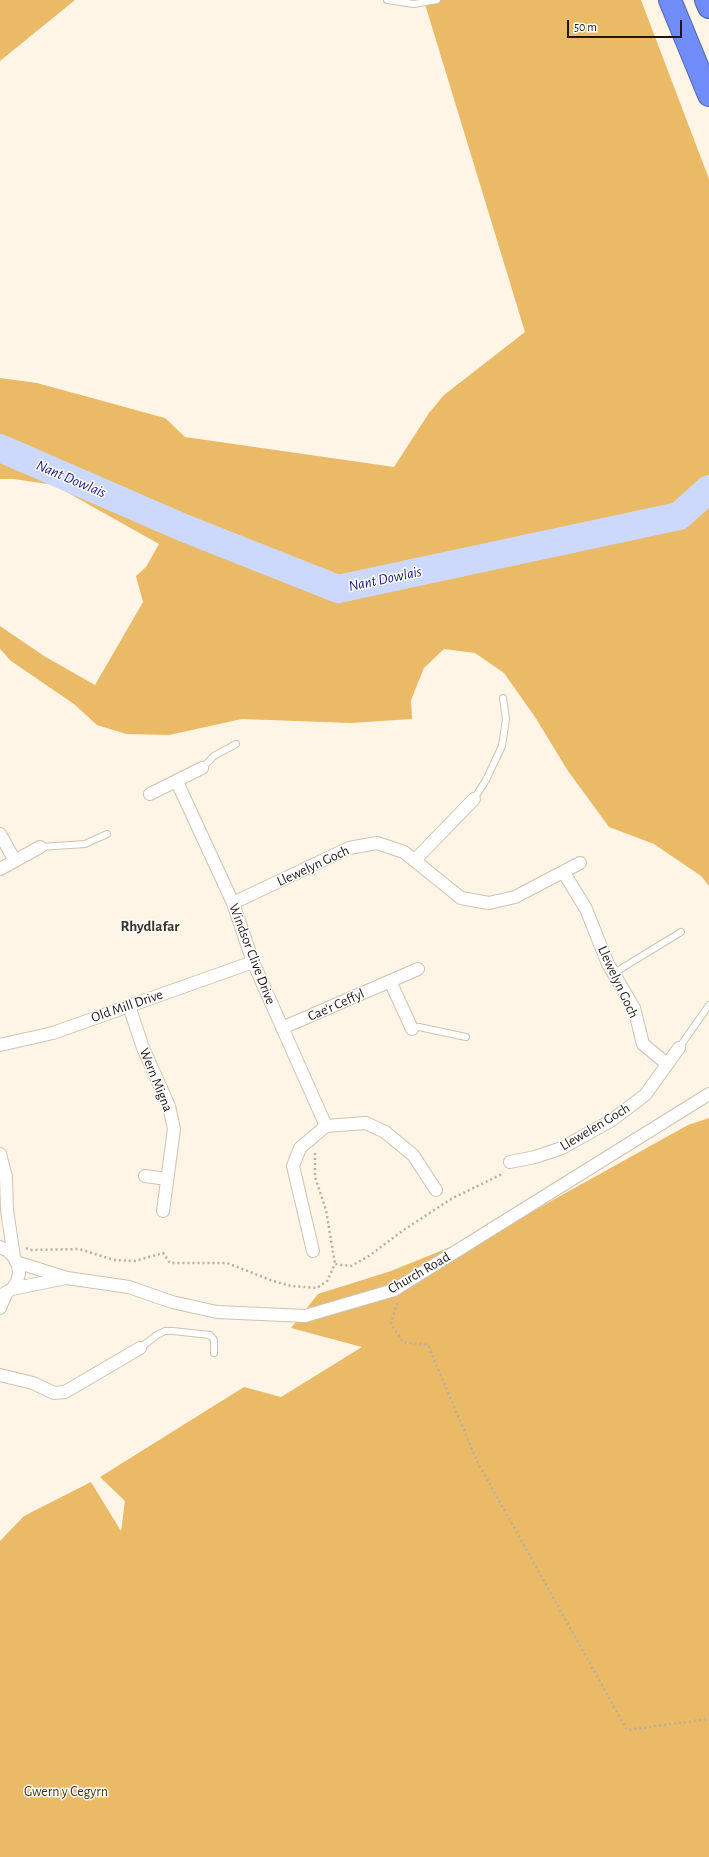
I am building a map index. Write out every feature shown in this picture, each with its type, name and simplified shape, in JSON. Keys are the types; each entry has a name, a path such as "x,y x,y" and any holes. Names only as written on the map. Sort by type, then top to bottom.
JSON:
{"highway":[{"path":"670,0 709,95"},
{"path":"706,0 709,7"}],"street":[{"path":"150,794 177,782 202,768"},
{"name":"Windsor Clive Drive","path":"177,782 233,903 253,962 326,1126"},
{"path":"414,860 474,799"},
{"path":"0,834 15,861"},
{"name":"Llewelyn Goch","path":"233,903 349,848 377,843 404,852 461,898 489,902 515,897 564,873 580,863"},
{"path":"0,869 40,847"},
{"name":"Llewelyn Goch","path":"564,873 586,909 608,964 634,1008 643,1044 667,1064"},
{"name":"Old Mill Drive","path":"0,1045 53,1033 253,962"},
{"name":"Cae'r Ceffyl","path":"282,1028 418,969"},
{"path":"390,981 412,1029"},
{"name":"Wern Migna","path":"130,1006 143,1048 169,1106 174,1129 162,1211"},
{"name":"Llewelen Goch","path":"510,1162 541,1156 562,1148 612,1120 645,1095 679,1048"},
{"name":"Church Road","path":"0,1247 8,1251 15,1259 67,1278 129,1287 172,1302 217,1312 305,1316 394,1290 709,1094"},
{"path":"313,1251 293,1166 300,1148 326,1126 366,1123 385,1132 413,1155 436,1190"},
{"path":"0,1154 6,1177 7,1210 15,1259 19,1273 17,1282 6,1293 0,1308"},
{"path":"145,1176 167,1180"},
{"path":"0,1222 7,1210"},
{"name":"Church Road","path":"6,1293 67,1278"},
{"path":"0,1375 33,1383 54,1393 65,1392 140,1348"}],"lane":[{"path":"387,0 414,4 437,0"},
{"path":"474,799 486,780 502,746 506,719 503,698"},
{"path":"202,768 214,756 236,744"},
{"path":"40,847 85,844 107,834"},
{"path":"614,973 681,932"},
{"path":"679,1048 709,1004"},
{"path":"412,1029 419,1027 466,1037"},
{"path":"140,1348 157,1335 165,1331 173,1330 210,1335 214,1340 214,1353"}],"path":[{"path":"12,1243 30,1250 79,1249 114,1260 135,1260 163,1253 170,1263 227,1263 273,1281 291,1286 317,1288 327,1281 335,1264 326,1210 315,1177 314,1136"},
{"path":"335,1264 351,1266 357,1263 451,1199 500,1175 510,1162"},
{"path":"402,1285 391,1324 403,1342 428,1345 476,1461 627,1730 709,1719"}],"green space":[{"path":"0,0 75,0 0,61"},
{"path":"430,0 641,0 709,179 709,886 701,876 654,844 609,827 568,771 535,717 504,673 475,653 444,649 424,668 411,700 412,719 350,723 242,719 169,735 126,734 97,725 74,704 11,661 0,649 0,626 44,656 95,685 143,602 136,576 146,567 159,544 54,485 14,479 0,479 0,378 37,383 165,418 185,437 394,467 429,413 444,395 525,332 425,4"},
{"name":"Gwern y Cegyrn","path":"709,1118 709,1857 0,1857 0,1541 24,1516 91,1482 121,1531 125,1501 100,1477 244,1387 281,1397 362,1347 291,1328 318,1294 391,1271 517,1220 688,1125"}],"waterway":[{"name":"Nant Dowlais","path":"0,448 184,528 338,589 679,516 709,489"}],"district":[{"name":"Rhydlafar","path":"150,926"}]}
